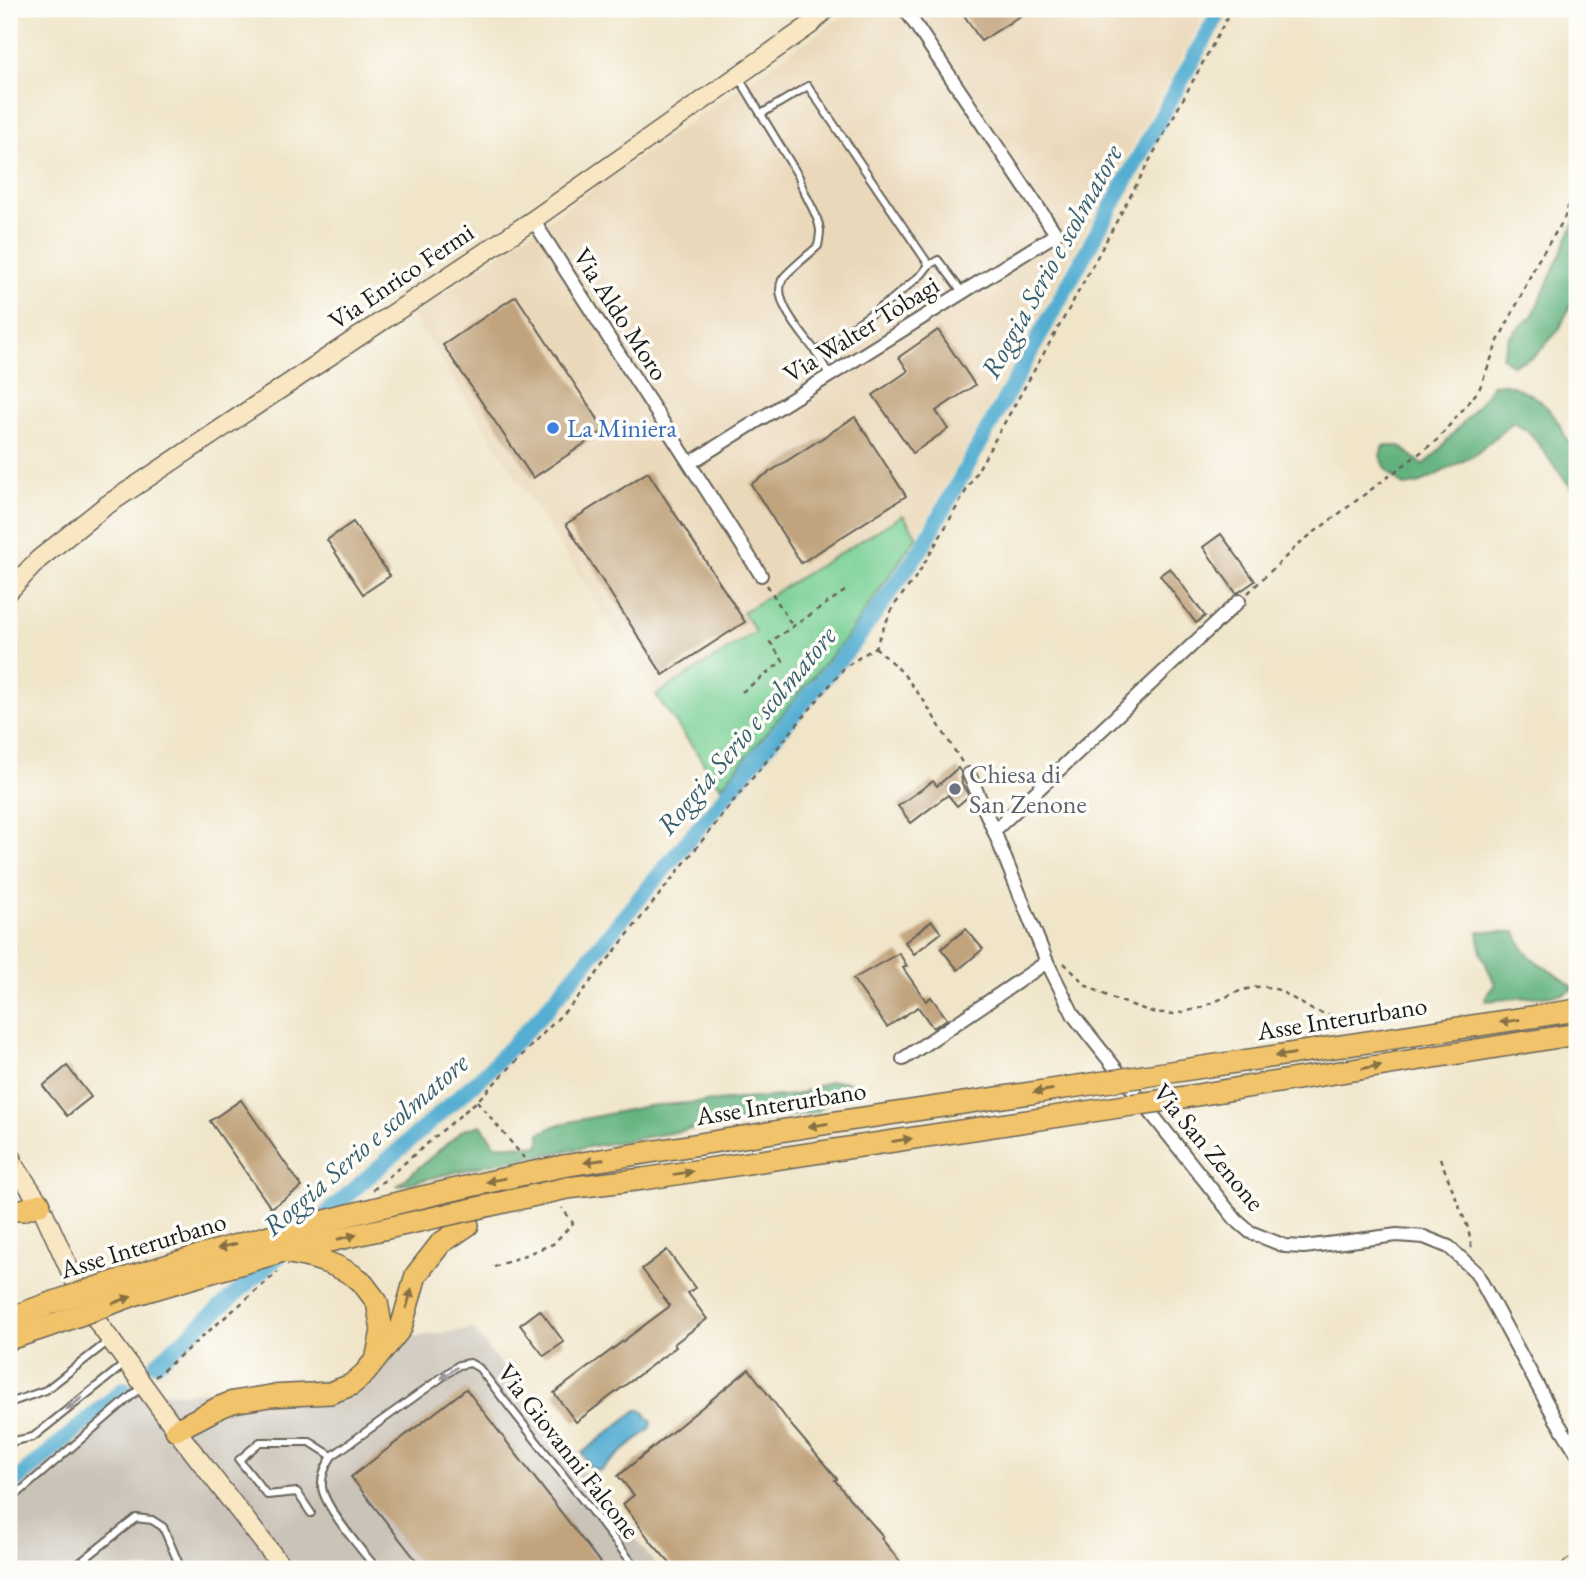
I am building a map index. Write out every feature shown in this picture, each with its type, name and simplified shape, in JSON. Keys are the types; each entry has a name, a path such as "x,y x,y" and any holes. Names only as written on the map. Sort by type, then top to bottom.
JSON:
{"highway":[{"name":"Asse Interurbano","path":"9,1339 53,1313 135,1274 390,1203 563,1166 1577,1010"},
{"name":"Asse Interurbano","path":"9,1318 53,1313 280,1261 567,1188 643,1180 1577,1034"},
{"path":"176,1430 233,1402 270,1396 320,1394 351,1385 365,1373 401,1328 416,1275 441,1243 468,1225 567,1188"},
{"path":"9,1210 23,1210 40,1203"},
{"path":"280,1261 318,1259 348,1271 360,1282 377,1301 382,1330 376,1358"}],"street":[{"name":"Via Enrico Fermi","path":"9,592 40,559 104,507 533,220 810,25 827,9"},
{"name":"Via Walter Tobagi","path":"690,463 1056,234 905,9"},
{"name":"Via Aldo Moro","path":"533,220 761,575"},
{"path":"994,831 1239,601"},
{"name":"Via San Zenone","path":"969,774 1047,962 1074,1016 1236,1220 1250,1232 1285,1246 1304,1247 1397,1235 1424,1237 1449,1247 1476,1272 1555,1418 1577,1453"},
{"path":"904,1059 1047,962"},
{"path":"9,1159 40,1203 86,1306 176,1430 284,1569"},
{"path":"1571,1569 1577,1564"}],"lane":[{"path":"738,75 799,177 802,191 816,216 820,231 818,246 782,279 780,295 783,306 830,376"},
{"path":"761,114 808,86 929,265"},
{"path":"816,352 891,300 938,260 963,293"},
{"path":"9,1403 46,1390 111,1340"},
{"path":"9,1446 14,1441 33,1437 128,1362"},
{"name":"Via Giovanni Falcone","path":"332,1456 459,1366 470,1363 479,1368 636,1569"},
{"path":"9,1501 144,1385"},
{"path":"311,1513 297,1492 267,1495 239,1460 260,1442 310,1442 332,1456 324,1471 322,1485 326,1500 376,1569"},
{"path":"72,1569 136,1518 152,1520 163,1527 180,1569"}],"path":[{"path":"373,1190 477,1101 576,1000 735,799 844,668 875,647 893,607 935,545 1070,307 1231,9"},
{"path":"1239,601 1301,542 1437,440 1479,390 1498,341 1537,262 1563,221 1577,183"},
{"path":"761,575 793,627"},
{"path":"742,692 783,661 770,642 845,591"},
{"path":"875,647 902,672 924,701 969,774"},
{"path":"1040,943 1059,957 1087,986 1128,1005 1153,1012 1175,1014 1200,1008 1242,990 1262,986 1279,990 1314,1012 1338,1016"},
{"path":"1440,1158 1468,1228 1476,1272"},
{"path":"144,1385 280,1261"}],"shaded area":[{"path":"853,9 1206,9 917,536 903,515 743,612 757,632 656,695 412,315"},
{"path":"473,1329 659,1569 9,1569 9,1495 132,1392 183,1393 311,1383 347,1375 370,1342"}],"green space":[{"path":"1577,217 1576,293 1559,330 1534,357 1512,365 1502,357 1509,337 1533,315"},
{"path":"1505,384 1536,398 1554,416 1577,453 1577,495 1531,434 1513,422 1475,455 1418,484 1404,486 1388,472 1380,456 1383,446 1400,446 1423,465 1438,452 1492,385"},
{"path":"903,515 917,536 850,633 721,787 656,695 756,632 743,612"},
{"path":"1478,931 1515,932 1531,958 1575,989 1563,994 1485,1001 1495,984 1481,953"},
{"path":"830,1081 849,1082 817,1112 693,1129 495,1163 397,1186 463,1130 481,1125 495,1145 540,1146 540,1133 560,1124 647,1106 796,1095"}],"water":[{"path":"637,1410 642,1410 652,1423 650,1429 599,1471 590,1467 582,1453"}],"building":[{"path":"960,9 1031,9 981,41"},
{"path":"516,296 605,430 533,478 443,345"},
{"path":"938,330 975,385 936,411 948,429 913,453 873,395 908,371 899,357"},
{"path":"855,417 906,496 801,563 751,484"},
{"path":"648,472 745,622 663,675 566,524"},
{"path":"353,522 390,576 363,594 327,540"},
{"path":"1221,534 1255,581 1236,593 1203,547"},
{"path":"1170,568 1205,616 1196,623 1160,575"},
{"path":"958,768 962,784 969,796 957,806 948,795 911,823 898,806 933,781 937,786"},
{"path":"932,921 941,933 914,954 905,942"},
{"path":"966,929 983,949 958,970 941,949"},
{"path":"899,953 907,966 903,968 926,1001 931,997 947,1019 933,1028 918,1007 887,1027 853,979"},
{"path":"67,1066 91,1097 67,1116 43,1086"},
{"path":"241,1100 302,1187 271,1208 210,1121"},
{"path":"667,1250 695,1288 688,1293 707,1319 674,1344 676,1347 576,1422 554,1393 670,1306 642,1269"},
{"path":"540,1310 564,1342 544,1356 520,1325"},
{"path":"749,1369 850,1499 883,1536 881,1538 906,1569 675,1569 652,1543 623,1504 634,1495 618,1476"},
{"path":"466,1389 605,1569 423,1569 351,1477"}],"waterway":[{"name":"Roggia Serio e scolmatore","path":"318,1221 486,1073 544,1012 857,639 923,546 1221,9"},
{"name":"Roggia Serio e scolmatore","path":"156,1364 280,1255"},
{"name":"Roggia Serio e scolmatore","path":"9,1486 124,1389"}],"place":[{"name":"La Miniera","path":"553,428"},
{"name":"Chiesa di San Zenone","path":"955,789"}]}
